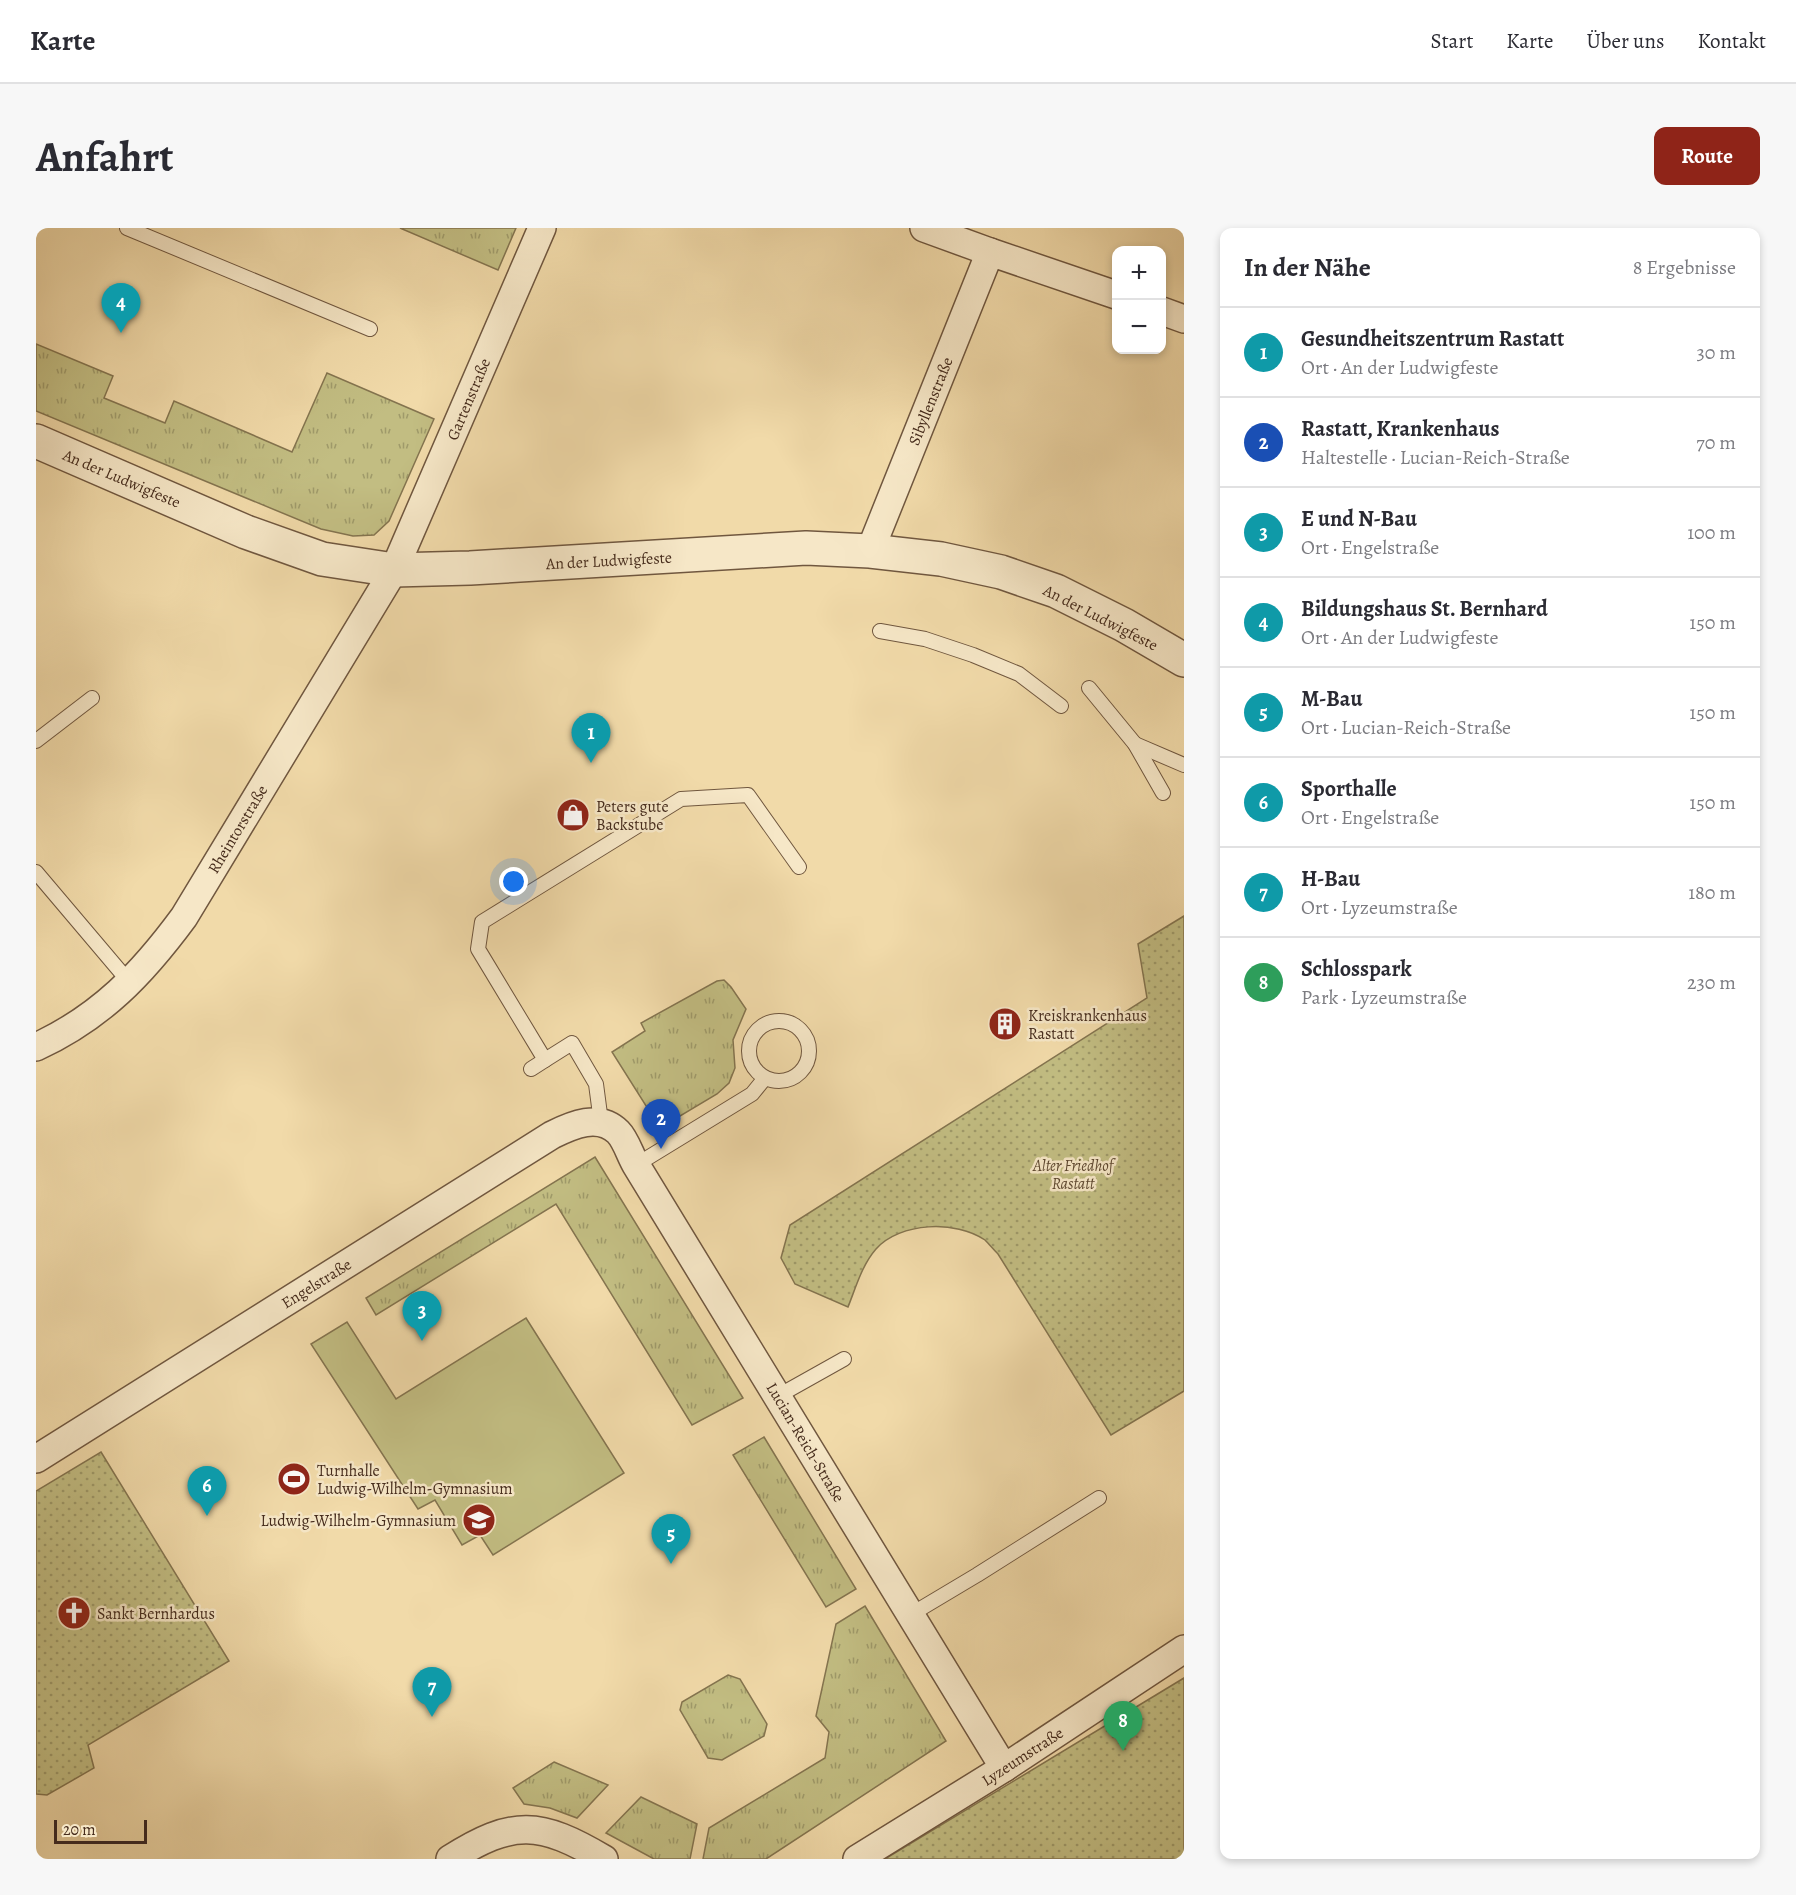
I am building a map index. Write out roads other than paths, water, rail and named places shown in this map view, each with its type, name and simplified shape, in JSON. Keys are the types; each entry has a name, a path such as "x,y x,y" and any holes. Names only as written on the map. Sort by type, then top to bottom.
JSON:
{"street":[{"name":"Gartenstraße","path":"394,570 542,228"},
{"path":"924,228 1112,294"},
{"name":"Sibyllenstraße","path":"870,551 990,252"},
{"path":"1166,313 1184,319"},
{"name":"An der Ludwigfeste","path":"36,441 246,532 322,559 394,570 806,548 870,551 941,559 1001,572 1056,591 1124,625 1184,660"},
{"name":"Rheintorstraße","path":"36,1047 102,1007 157,954 184,916 394,570"},
{"name":"Engelstraße","path":"36,1459 552,1135 569,1126 585,1122 601,1122"},
{"name":"Lucian-Reich-Straße","path":"601,1122 619,1133 636,1165 1004,1768"},
{"name":"Lyzeumstraße","path":"857,1859 1004,1768 1184,1649"},
{"path":"450,1859 482,1840 500,1833 531,1828 575,1842 604,1859"}],"lane":[{"path":"127,228 150,233 370,329"},
{"path":"880,631 925,639 1019,674 1061,706"},
{"path":"1089,688 1135,744 1163,793"},
{"path":"36,741 92,698"},
{"path":"1135,744 1184,765"},
{"path":"545,1060 478,949 482,922 681,799 748,795 800,867"},
{"path":"36,872 130,982"},
{"path":"781,1021 793,1025 803,1033 808,1044 809,1057 804,1068 795,1077 783,1082 765,1078 755,1070 750,1059 749,1046 754,1035 763,1026 775,1022 781,1021"},
{"path":"531,1069 572,1043 596,1084 601,1122"},
{"path":"636,1165 752,1094 765,1078"},
{"path":"778,1396 844,1359"},
{"path":"910,1615 1099,1497"}],"place":[{"name":"Bildungshaus St. Bernhard","path":"121,333"},
{"name":"Gesundheitszentrum Rastatt","path":"591,763"},
{"name":"Peters gute Backstube","path":"573,815"},
{"name":"Kreiskrankenhaus Rastatt","path":"1005,1024"},
{"name":"Rastatt, Krankenhaus","path":"661,1149"},
{"name":"E und N-Bau","path":"422,1341"},
{"name":"Turnhalle Ludwig-Wilhelm-Gymnasium","path":"294,1479"},
{"name":"Sporthalle","path":"207,1516"},
{"name":"Ludwig-Wilhelm-Gymnasium","path":"479,1520"},
{"name":"M-Bau","path":"671,1564"},
{"name":"Sankt Bernhardus","path":"74,1613"},
{"name":"H-Bau","path":"432,1717"},
{"name":"Schlosspark","path":"1123,1751"}],"park label":[{"name":"Alter Friedhof Rastatt","path":"1073,1174"}]}
